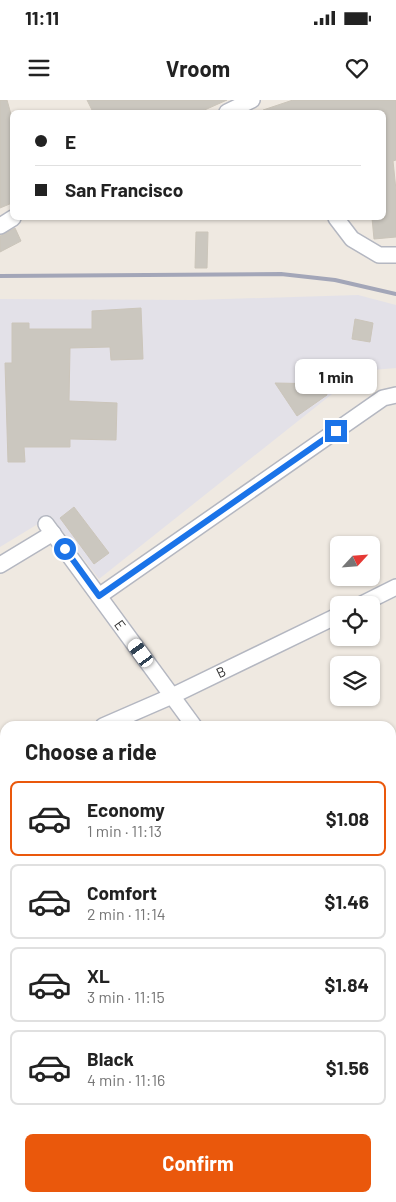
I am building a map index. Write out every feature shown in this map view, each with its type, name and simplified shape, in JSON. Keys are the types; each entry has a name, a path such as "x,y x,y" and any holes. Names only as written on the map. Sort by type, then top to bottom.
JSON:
{"street":[{"path":"231,110 252,100"},
{"path":"338,220 352,239 379,255 396,254"},
{"path":"99,596 383,398 396,395"},
{"name":"E","path":"0,565 50,528 190,721"},
{"path":"378,596 396,587"},
{"name":"B","path":"114,721 172,696 330,619"}],"shaded area":[{"path":"358,295 396,305 396,368 361,371 99,579 51,516 0,547 0,299 193,300"}],"building":[{"path":"0,100 7,100 10,111 10,204 0,208"},
{"path":"87,100 227,100 204,110 92,110"},
{"path":"293,100 396,100 396,160 393,161 396,190 396,237 374,239 372,220 386,220 386,110 263,110"},
{"path":"15,228 21,241 0,252 0,236"},
{"path":"196,232 208,232 207,268 195,268"},
{"path":"141,308 143,359 111,360 110,347 70,348 69,401 117,403 116,440 70,439 70,447 24,447 25,462 8,462 5,363 12,363 12,323 29,323 29,329 92,329 92,311"},
{"path":"355,319 373,323 370,342 352,339"},
{"path":"275,383 324,384 327,395 297,416"},
{"path":"74,507 109,553 94,564 60,518"}],"railway":[{"path":"0,276 281,274 335,280 396,294"}],"route":[{"path":"65,549 99,596 336,431"}]}
